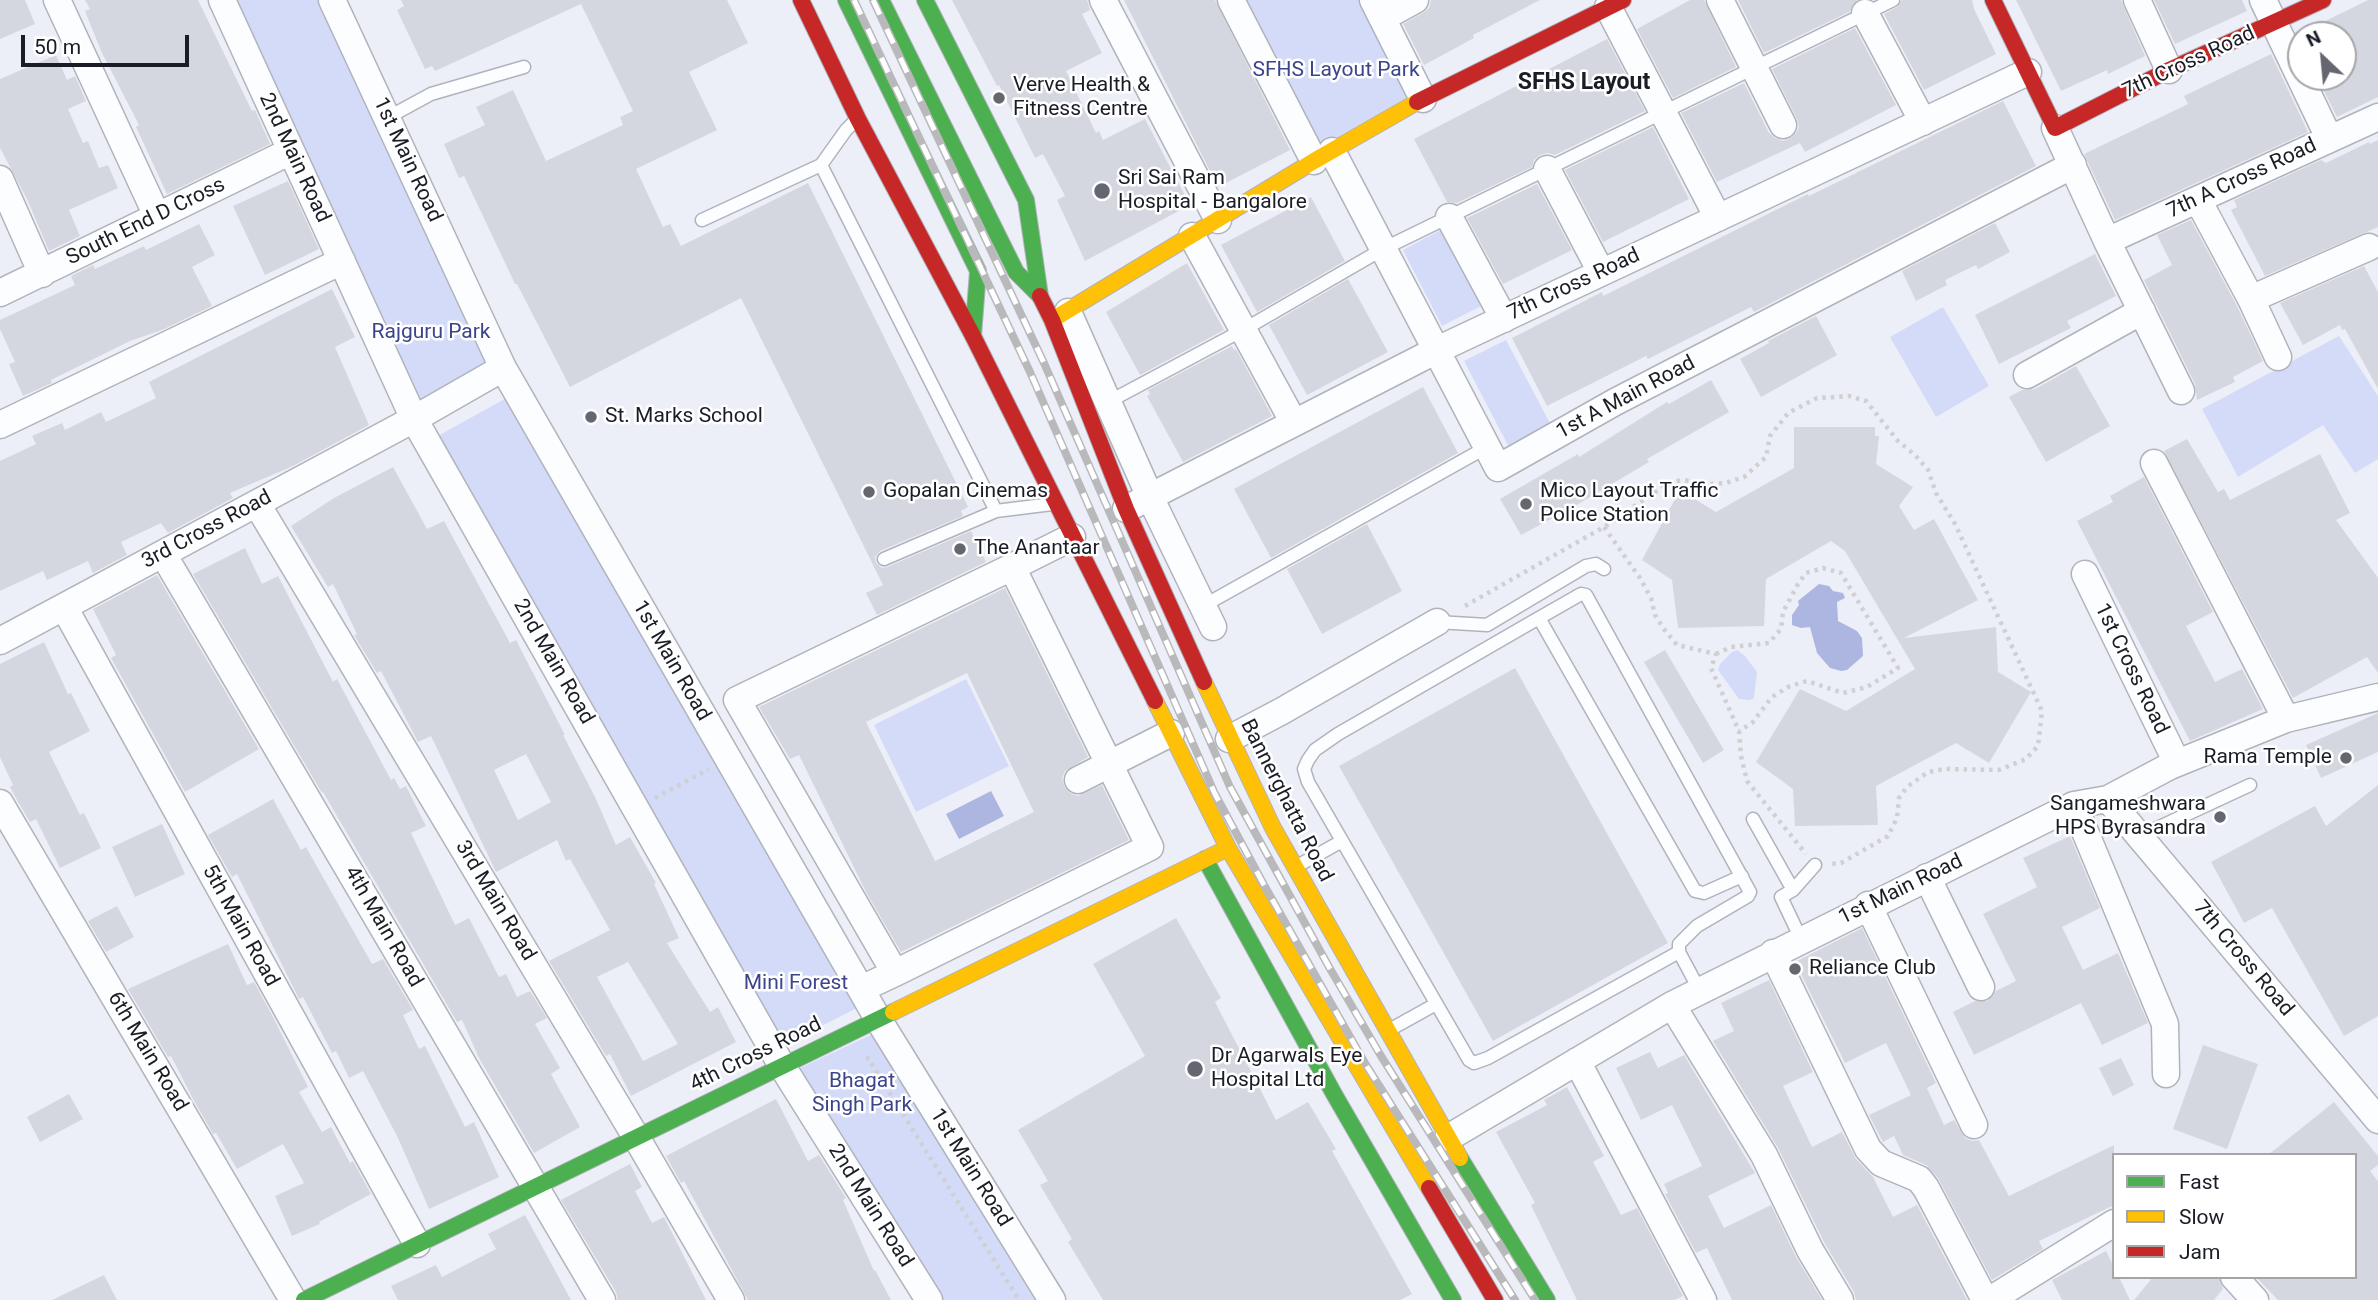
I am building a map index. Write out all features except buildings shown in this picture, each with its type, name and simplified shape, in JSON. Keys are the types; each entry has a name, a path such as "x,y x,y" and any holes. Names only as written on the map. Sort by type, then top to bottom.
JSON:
{"main road":[{"path":"801,0 858,119 973,337 1228,848 1495,1300"},
{"path":"846,0 978,271 973,337"},
{"path":"881,0 1016,272 1040,296"},
{"path":"925,0 1026,200 1040,296"},
{"path":"1993,0 2055,128"},
{"name":"7th Cross Road","path":"2055,128 2169,70 2269,12 2323,0"},
{"path":"1060,316 1323,156 1423,99 1616,4"},
{"name":"Bannerghatta Road","path":"1040,296 1060,316 1126,509 1229,739 1273,828 1448,1138 1547,1300"},
{"name":"4th Cross Road","path":"304,1300 1228,848"},
{"path":"1205,859 1334,1094 1453,1300"}],"street":[{"path":"57,0 157,216"},
{"name":"2nd Main Road","path":"222,0 414,419 782,1066 929,1300"},
{"name":"1st Main Road","path":"332,0 503,368 718,769 788,864 878,1019 1052,1300"},
{"path":"1103,0 1218,220"},
{"path":"1231,0 1323,156"},
{"path":"1415,0 1377,9 1423,99"},
{"path":"1720,0 1783,125"},
{"path":"2137,0 2169,70"},
{"path":"1616,4 1662,113 1718,218"},
{"path":"2269,12 2329,138"},
{"path":"1865,13 1923,122"},
{"name":"7th Cross Road","path":"1126,509 1437,350 2028,72"},
{"name":"7th A Cross Road","path":"2107,241 2378,117"},
{"path":"2055,128 2181,391"},
{"name":"South End D Cross","path":"0,293 291,150"},
{"name":"1st A Main Road","path":"1323,156 1383,249 1498,468 1615,402 2073,166"},
{"path":"1547,169 1601,272"},
{"path":"0,179 42,274"},
{"path":"2198,200 2251,299 2278,357"},
{"path":"1449,217 1504,319"},
{"path":"1192,236 1294,423"},
{"path":"2251,299 2375,250"},
{"path":"0,425 342,261"},
{"path":"2027,374 2142,311"},
{"path":"1060,316 1108,402 1208,617"},
{"name":"3rd Cross Road","path":"0,641 414,419 503,368"},
{"path":"2154,463 2286,719"},
{"name":"3rd Main Road","path":"257,504 731,1300"},
{"path":"895,973 737,700 1072,537"},
{"name":"4th Main Road","path":"163,554 602,1300"},
{"path":"860,989 1150,847 1012,567"},
{"name":"1st Cross Road","path":"2085,574 2177,763"},
{"name":"5th Main Road","path":"64,607 417,1244"},
{"path":"1229,739 1437,622"},
{"name":"1st Main Road","path":"1448,1138 1672,1005 2074,804 2108,799 2177,763 2286,719 2378,697"},
{"path":"1078,780 1171,733"},
{"name":"7th Cross Road","path":"2108,799 2378,1120"},
{"name":"6th Main Road","path":"0,803 293,1300"},
{"path":"2074,804 2165,1024 2166,1074"},
{"path":"788,864 821,845"},
{"path":"1927,877 1980,987"},
{"path":"1868,905 1974,1125"},
{"path":"1773,953 1868,1149 1881,1163 1919,1179 1987,1300 2112,1224"},
{"path":"1672,1005 1765,1155 1810,1250 1840,1300"},
{"path":"1577,1061 1703,1300"},
{"path":"2236,1279 2255,1300"}],"lane":[{"path":"1108,402 1242,330 1383,249 1892,0"},
{"path":"387,118 432,94 524,67"},
{"path":"702,220 821,165 846,130 858,119"},
{"path":"821,165 996,511"},
{"path":"1208,617 1487,447"},
{"path":"884,559 996,511 1056,504"},
{"path":"1437,622 1487,625 1586,566 1596,565 1604,569"},
{"path":"1679,952 1474,1063 1469,1060 1436,1004 1308,782 1304,769 1315,750 1338,734 1581,594 1588,597 1750,892 1748,896 1697,926 1679,944 1679,952 1700,991"},
{"path":"1539,618 1695,891 1704,893 1742,876"},
{"path":"2140,836 2250,785"},
{"path":"1754,819 1793,890"},
{"path":"1295,867 1342,841"},
{"path":"1801,939 1781,897 1793,890 1815,865"},
{"path":"1388,1031 1436,1004"}],"path":[{"path":"1437,622 1604,527 1670,482 1683,480 1708,484 1726,483 1744,477 1766,457 1770,436 1788,414 1817,398 1849,396 1866,401 1898,441 1916,455 1928,470 1936,493 1955,524 2042,711 2038,746 2026,759 1999,770 1945,769 1928,772 1907,787 1899,798 1897,818 1888,836 1840,863 1815,865 1747,781 1739,731 1711,668 1716,654"},
{"path":"1604,527 1640,578 1662,628 1677,645 1716,654 1731,647 1769,643 1781,629 1783,612 1806,573 1823,568 1841,573 1898,668 1867,687 1843,693 1807,681 1790,686 1772,697 1752,723 1739,731"},
{"path":"636,809 718,769"},
{"path":"857,1063 868,1058 1019,1300"}],"green space":[{"name":"Rajguru Park","path":"233,0 321,0 492,366 420,408"},
{"name":"SFHS Layout Park","path":"1240,0 1361,0 1409,96 1316,149"},
{"path":"1450,225 1489,302 1442,326 1403,250"},
{"path":"1943,307 1989,386 1936,417 1890,337"},
{"path":"2339,336 2378,396 2378,459 2355,473 2323,425 2238,477 2202,409"},
{"path":"1506,340 1553,429 1511,451 1464,361"},
{"name":"Mini Forest","path":"508,397 859,1007 782,1046 436,437"},
{"path":"1737,650 1757,672 1754,698 1750,700 1739,699 1718,670 1720,664"},
{"path":"966,679 1009,766 916,812 874,725"},
{"name":"Mini Forest","path":"875,1033 1040,1300 941,1300 796,1070"}],"shaded area":[{"path":"1819,584 1843,593 1845,598 1837,602 1838,621 1857,631 1862,638 1863,656 1847,670 1830,668 1817,653 1810,627 1792,625 1792,615 1799,605 1798,601"},
{"path":"991,791 1004,816 959,839 946,814"}],"railway":[{"path":"854,0 1030,372 1215,794 1366,1065 1515,1300"},
{"path":"873,0 1044,363 1230,787 1381,1056 1535,1300"}],"traffic: fast":[{"path":"846,0 978,271 973,336"},
{"path":"881,0 1016,272 1040,296"},
{"path":"925,0 1026,200 1040,296"},
{"path":"1205,859 1334,1094 1453,1300"},
{"path":"304,1300 893,1012"},
{"path":"1460,1158 1547,1300"}],"traffic: slow":[{"path":"1052,320 1314,161 1417,102"},
{"path":"1204,682 1273,828 1460,1158"},
{"path":"1155,701 1228,848 1429,1188"},
{"path":"893,1012 1228,848"}],"traffic: jam":[{"path":"801,0 858,119 973,336"},
{"path":"1417,102 1623,0"},
{"path":"1993,0 2055,128 2169,70 2323,0"},
{"path":"1040,296 1052,320 1126,509 1204,682"},
{"path":"973,336 1155,701"},
{"path":"1429,1188 1495,1300"}],"place":[{"name":"Verve Health & Fitness Centre","path":"999,98"},
{"name":"Sri Sai Ram Hospital - Bangalore","path":"1102,191"},
{"name":"St. Marks School","path":"591,417"},
{"name":"Gopalan Cinemas","path":"869,492"},
{"name":"Mico Layout Traffic Police Station","path":"1526,504"},
{"name":"The Anantaar","path":"960,549"},
{"name":"Rama Temple","path":"2346,758"},
{"name":"Sangameshwara HPS Byrasandra","path":"2220,817"},
{"name":"Reliance Club","path":"1795,969"},
{"name":"Dr Agarwals Eye Hospital Ltd","path":"1195,1069"}],"district":[{"name":"SFHS Layout","path":"1584,83"}],"park label":[{"name":"Bhagat Singh Park","path":"862,1094"}]}
